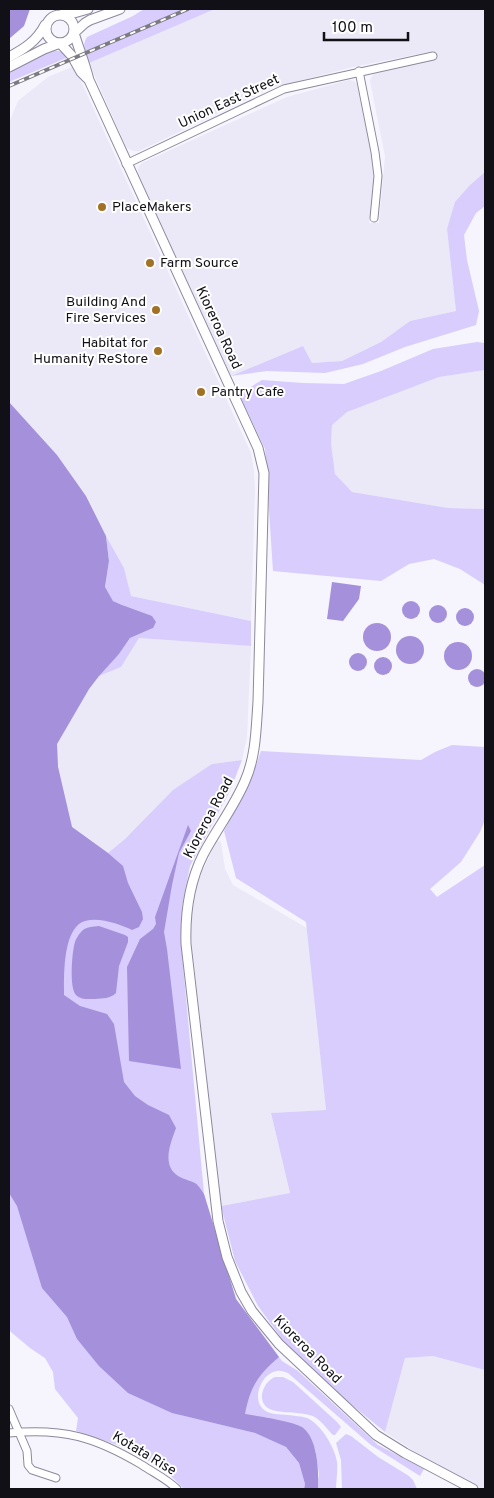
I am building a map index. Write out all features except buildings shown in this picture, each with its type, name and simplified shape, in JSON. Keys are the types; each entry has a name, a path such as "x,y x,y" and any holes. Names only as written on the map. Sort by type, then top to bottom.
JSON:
{"main road":[{"path":"11,63 33,43 52,17 88,9"},
{"path":"11,63 69,41 74,33 90,20 120,9"},
{"path":"60,14 72,20 75,29 74,33"},
{"path":"49,20 46,28 48,37 60,43"},
{"name":"Kioreroa Road","path":"74,33 86,68 88,80 252,436 262,460 264,473 256,737 251,763 244,782 197,868 189,895 185,922 211,1168 222,1240 234,1276 252,1311 284,1350 376,1435 405,1453 473,1489"},
{"name":"Kioreroa Road","path":"60,43 72,56 88,80"}],"street":[{"name":"Union East Street","path":"126,164 284,89 433,56"},
{"path":"359,71 378,176 374,218"},
{"path":"9,1410 27,1451 29,1467 32,1470 56,1478"},
{"name":"Kotata Rise","path":"9,1433 53,1432 99,1442 128,1457 177,1489"}],"shaded area":[{"path":"9,9 30,9 24,26 9,39"},
{"path":"144,9 215,9 89,63 84,47 87,37"},
{"path":"215,9 485,9 485,172 470,185 447,229 456,311 410,321 381,342 342,361 312,363 303,346 231,376 139,176 139,166 287,97 349,80 354,81 357,84 372,155 374,176 369,223 379,223 385,156 370,81 371,78 374,74 435,59 433,51 353,67 271,88 139,151 129,149 126,147 89,63"},
{"path":"52,50 64,52 71,56 9,82 9,71"},
{"path":"74,66 251,453 255,491 251,621 131,596 124,568 86,495 57,455 9,402 9,123 18,101 48,77"},
{"path":"485,172 485,206 476,213 464,235 467,260 479,311 476,325 405,347 363,364 325,373 267,371 231,376 303,346 312,363 342,361 381,342 410,321 456,311 447,229 455,202"},
{"path":"477,342 485,343 485,370 439,377 347,412 332,425 331,443 335,474 352,492 448,508 485,509 485,585 460,569 434,559 409,564 381,581 273,571 265,449 239,394 262,380 344,384 433,349"},
{"path":"485,370 485,509 448,508 352,492 335,474 331,443 332,425 347,412 439,377"},
{"path":"9,402 57,455 86,496 106,536 109,561 105,587 113,601 152,616 156,622 153,628 130,638 119,654 99,676 89,689 57,744 58,767 72,827 123,866 128,883 142,912 143,919 139,927 132,930 98,920 85,921 79,924 74,930 67,947 64,995 80,1006 107,1014 114,1024 124,1082 135,1096 148,1105 169,1115 176,1128 168,1156 171,1168 175,1174 197,1184 204,1194 236,1299 279,1357 256,1382 249,1396 245,1414 291,1423 302,1427 307,1432 316,1456 318,1489 304,1489 305,1484 299,1463 286,1447 255,1433 172,1413 128,1393 99,1366 77,1339 67,1317 42,1288 17,1206 9,1193"},
{"path":"106,536 124,568 131,596 251,621 251,646 139,638 121,667 99,676 89,689 57,744 58,767 72,827 108,853 126,838 173,790 212,764 242,760 230,791 190,866 182,906 181,943 204,1194 236,1299 282,1361 298,1371 378,1445 424,1469 420,1476 371,1445 288,1373 280,1371 272,1373 263,1381 258,1392 259,1403 262,1408 270,1413 302,1417 312,1421 322,1431 336,1456 336,1489 318,1489 319,1474 315,1448 244,1414 95,1148 9,740 119,654 130,638 153,628 122,605 113,601 105,588 109,561"},
{"path":"332,582 361,586 359,599 343,621 327,619"},
{"path":"407,601 415,601 420,606 418,617 407,619 402,614 402,606"},
{"path":"434,605 442,605 447,610 445,621 434,623 429,618 429,610"},
{"path":"461,608 469,608 474,613 472,624 461,626 456,621 456,613"},
{"path":"377,623 387,627 391,637 387,647 377,651 367,647 363,637 367,627"},
{"path":"410,636 420,640 424,650 420,660 410,664 400,660 396,650 400,640"},
{"path":"139,638 251,646 247,737 242,760 212,764 108,853 72,827 58,767 57,744 89,689 99,676 121,667"},
{"path":"458,642 468,646 472,656 468,666 458,670 448,666 444,656 448,646"},
{"path":"354,653 362,653 367,658 365,669 354,671 349,666 349,658"},
{"path":"379,657 387,657 392,662 390,673 379,675 374,670 374,662"},
{"path":"473,669 481,669 486,674 484,685 473,687 468,682 468,674"},
{"path":"452,745 485,747 485,820 480,832 461,862 430,889 437,897 485,865 485,1370 433,1356 405,1358 385,1432 330,1387 285,1343 258,1306 235,1261 221,1206 290,1193 271,1113 326,1110 306,922 236,878 224,831 249,785 261,751 421,760"},
{"path":"188,825 191,831 179,853 164,932 181,1069 129,1061 127,967 140,939 153,929 156,924 155,917"},
{"path":"217,840 221,842 225,869 233,885 307,928 326,1110 271,1113 290,1193 221,1206 190,929 196,885"},
{"path":"99,926 128,937 119,966 116,993 106,998 87,999 78,997 72,985 72,961 75,942 83,930"},
{"path":"9,1052 181,1415 255,1433 286,1447 299,1463 305,1484 304,1489 184,1489 168,1473 129,1449 76,1431 78,1418 55,1389 53,1372 45,1358 30,1348 9,1329"},
{"path":"433,1356 485,1370 485,1489 447,1473 385,1432 405,1358"},
{"path":"275,1377 283,1377 293,1382 337,1422 341,1427 335,1435 313,1416 272,1410 264,1405 262,1400 263,1391 268,1382"},
{"path":"346,1434 409,1476 417,1489 342,1489 341,1460 336,1443"}],"railway":[{"path":"9,86 188,9"}],"place":[{"name":"PlaceMakers","path":"102,207"},
{"name":"Farm Source","path":"150,263"},
{"name":"Building And Fire Services","path":"156,310"},
{"name":"Habitat for Humanity ReStore","path":"158,351"},
{"name":"Pantry Cafe","path":"201,392"}]}
